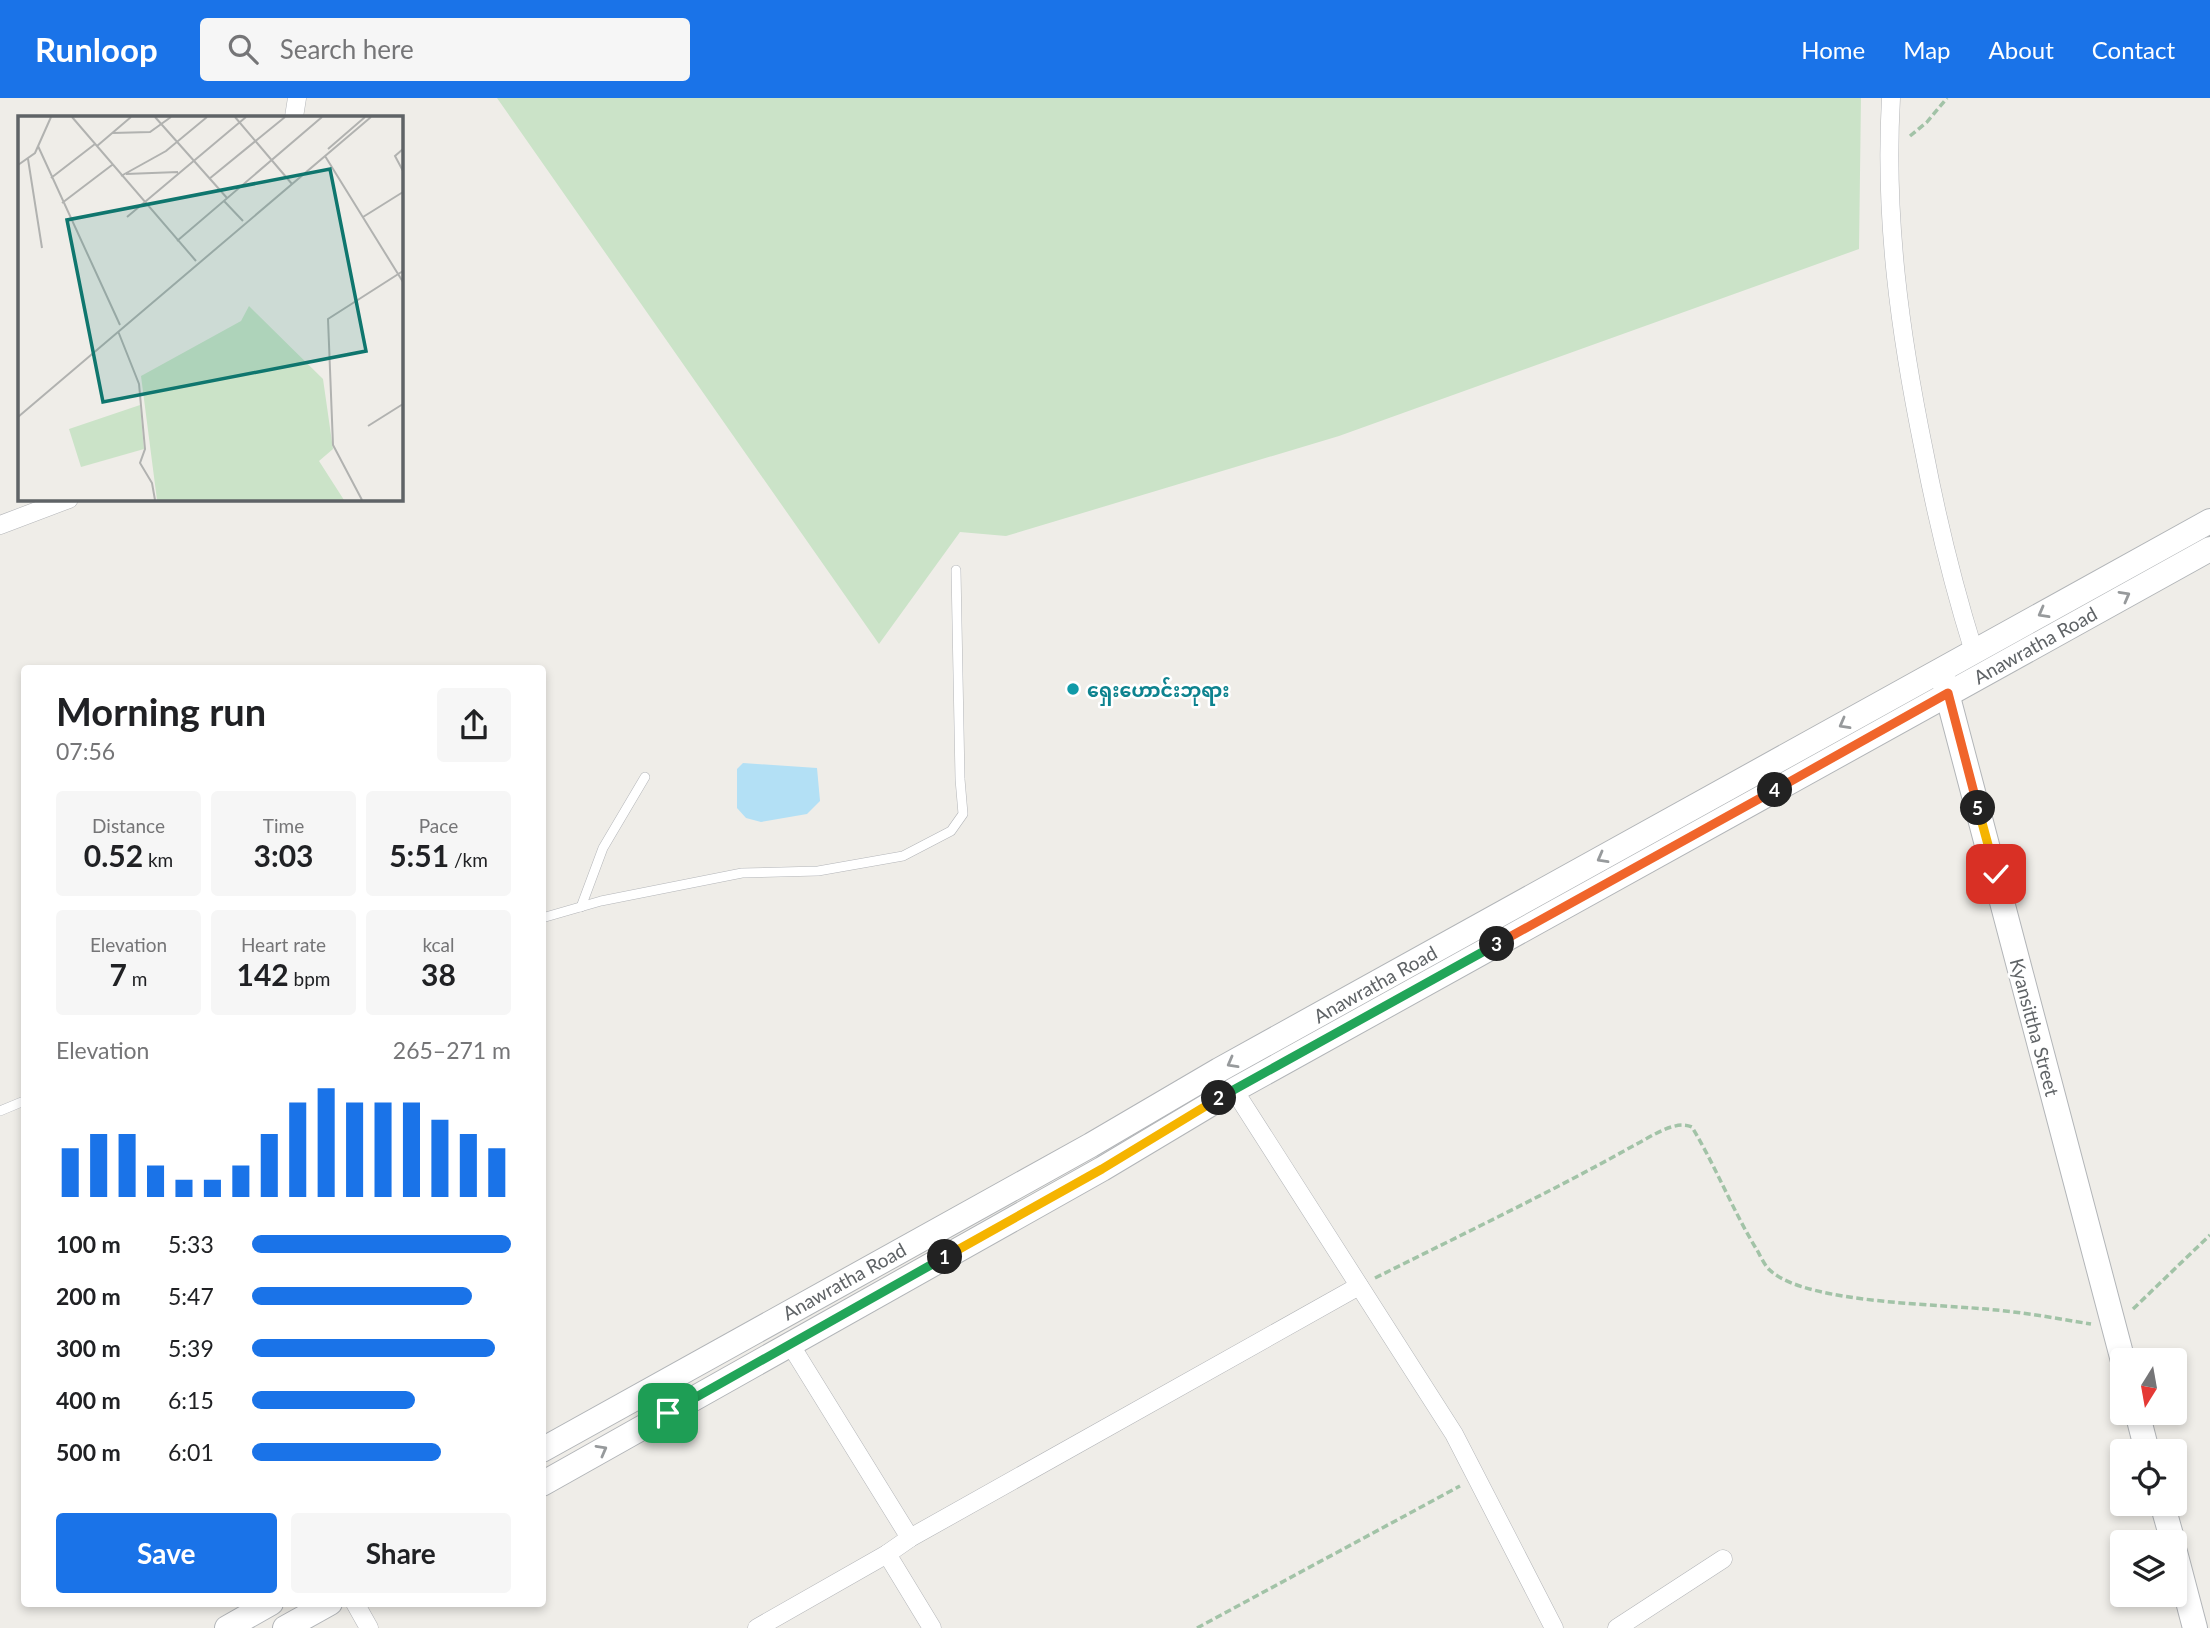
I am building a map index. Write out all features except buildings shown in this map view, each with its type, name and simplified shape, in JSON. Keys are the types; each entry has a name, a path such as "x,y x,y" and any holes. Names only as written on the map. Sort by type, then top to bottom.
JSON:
{"main road":[{"name":"Anawratha Road","path":"1467,946 1659,854 1945,682 1974,652 2210,521"},
{"name":"Anawratha Road","path":"546,1448 900,1249 1091,1145 1281,1050 1467,946 1647,832 2210,549"},
{"name":"Kyansittha Street","path":"1945,682 2119,1348"},
{"path":"1647,832 1659,854"},
{"name":"Anawratha Road","path":"546,1482 1102,1169 1234,1090 1281,1050"},
{"path":"1091,1145 1102,1169"},
{"path":"900,1249 915,1274"},
{"path":"715,1353 730,1378"},
{"path":"2187,1598 2195,1628"},
{"path":"227,1628 264,1607"},
{"path":"285,1628 323,1607"}],"street":[{"path":"294,116 297,98"},
{"path":"1891,98 1889,152 1894,279 1909,382 1941,539 1974,652"},
{"path":"0,525 66,500"},
{"path":"1234,1090 1426,1387 1477,1477 1554,1628"},
{"path":"757,1628 887,1554 910,1538 1359,1286"},
{"path":"790,1344 910,1538"},
{"path":"887,1554 932,1628"},
{"path":"1617,1628 1723,1559"},
{"path":"357,1607 369,1628"}],"lane":[{"path":"546,917 685,883 742,873 818,871 903,856 951,831 963,814 956,570"},
{"path":"581,907 603,848 645,777"},
{"path":"0,1111 21,1102"}],"path":[{"path":"1889,152 1927,122 1947,98"},
{"path":"1359,1286 1586,1173 1659,1133 1684,1124 1692,1127 1702,1143 1751,1241 1770,1271 1788,1282 1806,1288 1842,1295 1998,1310 2113,1328 2210,1235"},
{"path":"1197,1628 1477,1477"}],"green space":[{"path":"497,98 1861,98 1859,249 1339,436 1006,536 960,532 879,644"}],"water":[{"path":"743,763 817,768 820,801 807,814 761,822 746,818 737,808 737,769"}],"place":[{"name":"ရှေးဟောင်းဘုရား","path":"1073,689"}],"route":[{"path":"668,1413 1102,1169 1234,1090 1948,693 1996,874"}]}
